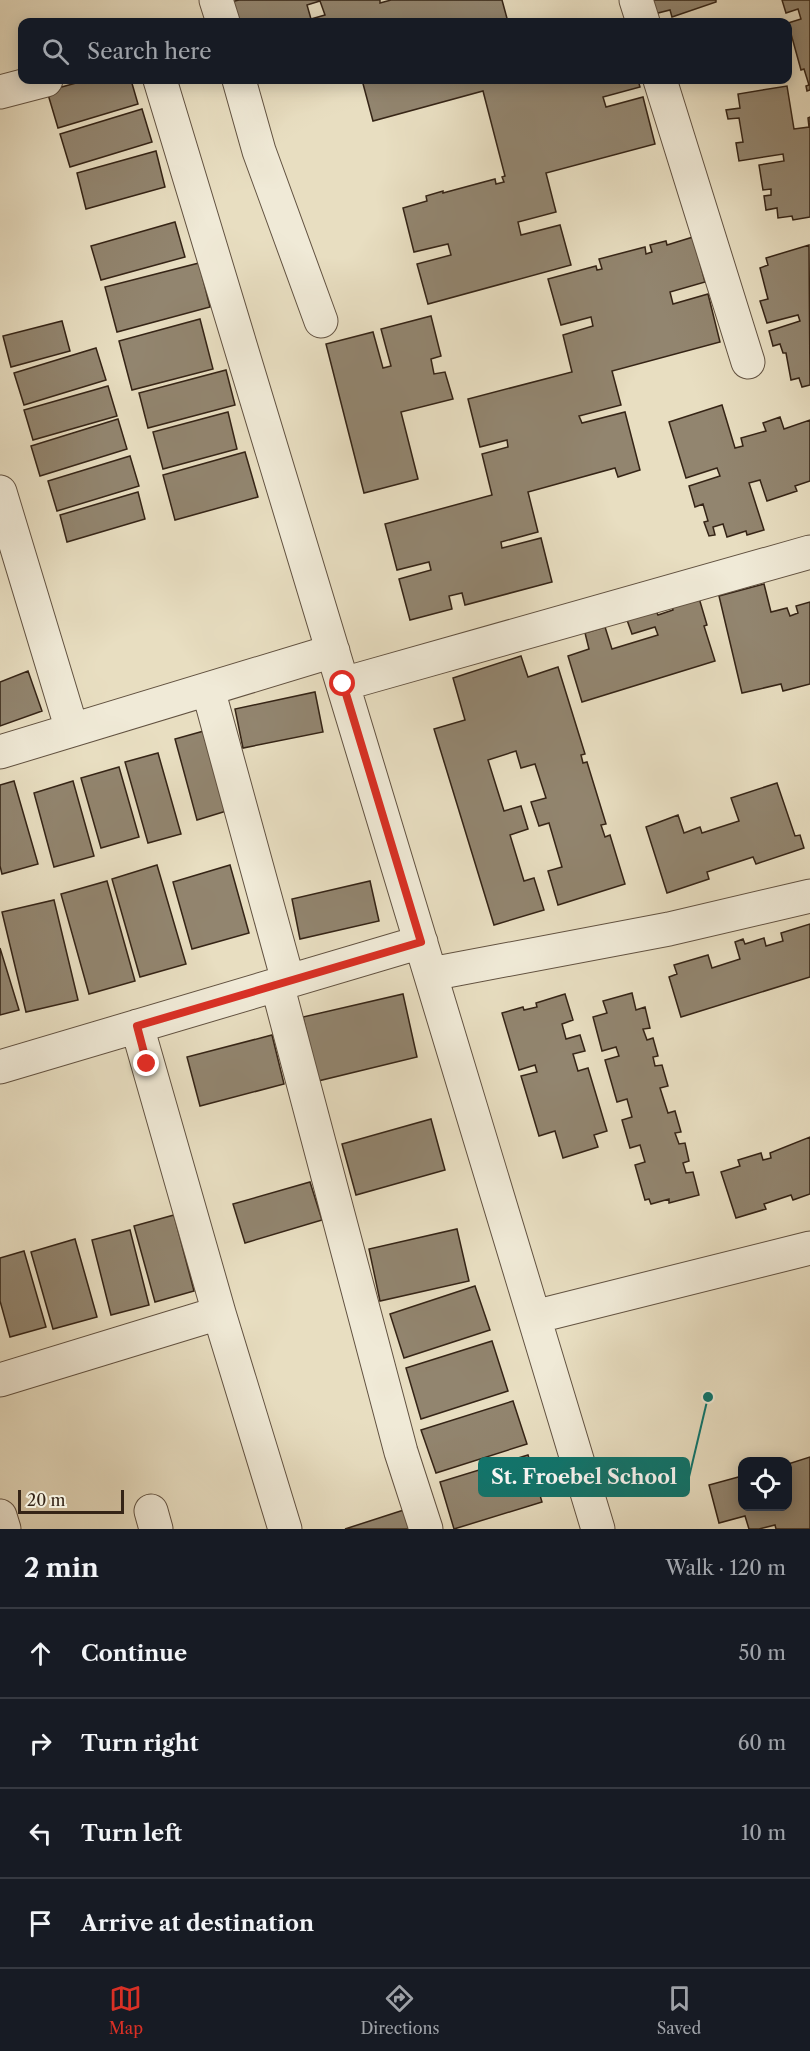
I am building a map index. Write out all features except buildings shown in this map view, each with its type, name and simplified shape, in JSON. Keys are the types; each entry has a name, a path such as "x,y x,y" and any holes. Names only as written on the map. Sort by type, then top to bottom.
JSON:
{"street":[{"path":"216,0 222,18"},
{"path":"636,0 642,18"},
{"path":"0,92 31,84"},
{"path":"161,84 598,1529"},
{"path":"240,84 259,151 321,321"},
{"path":"661,84 748,362"},
{"path":"0,492 72,730"},
{"path":"343,684 810,552"},
{"path":"0,752 333,651"},
{"path":"208,689 401,1452 426,1529"},
{"path":"431,974 669,929 810,896"},
{"path":"0,1067 421,942"},
{"path":"137,1026 219,1313 285,1529"},
{"path":"534,1317 810,1248"},
{"path":"0,1380 219,1313"},
{"path":"0,1516 4,1529"}],"place":[{"name":"St. Froebel School","path":"708,1397"}],"route":[{"path":"147,1064 137,1026 421,942 343,684"}]}
